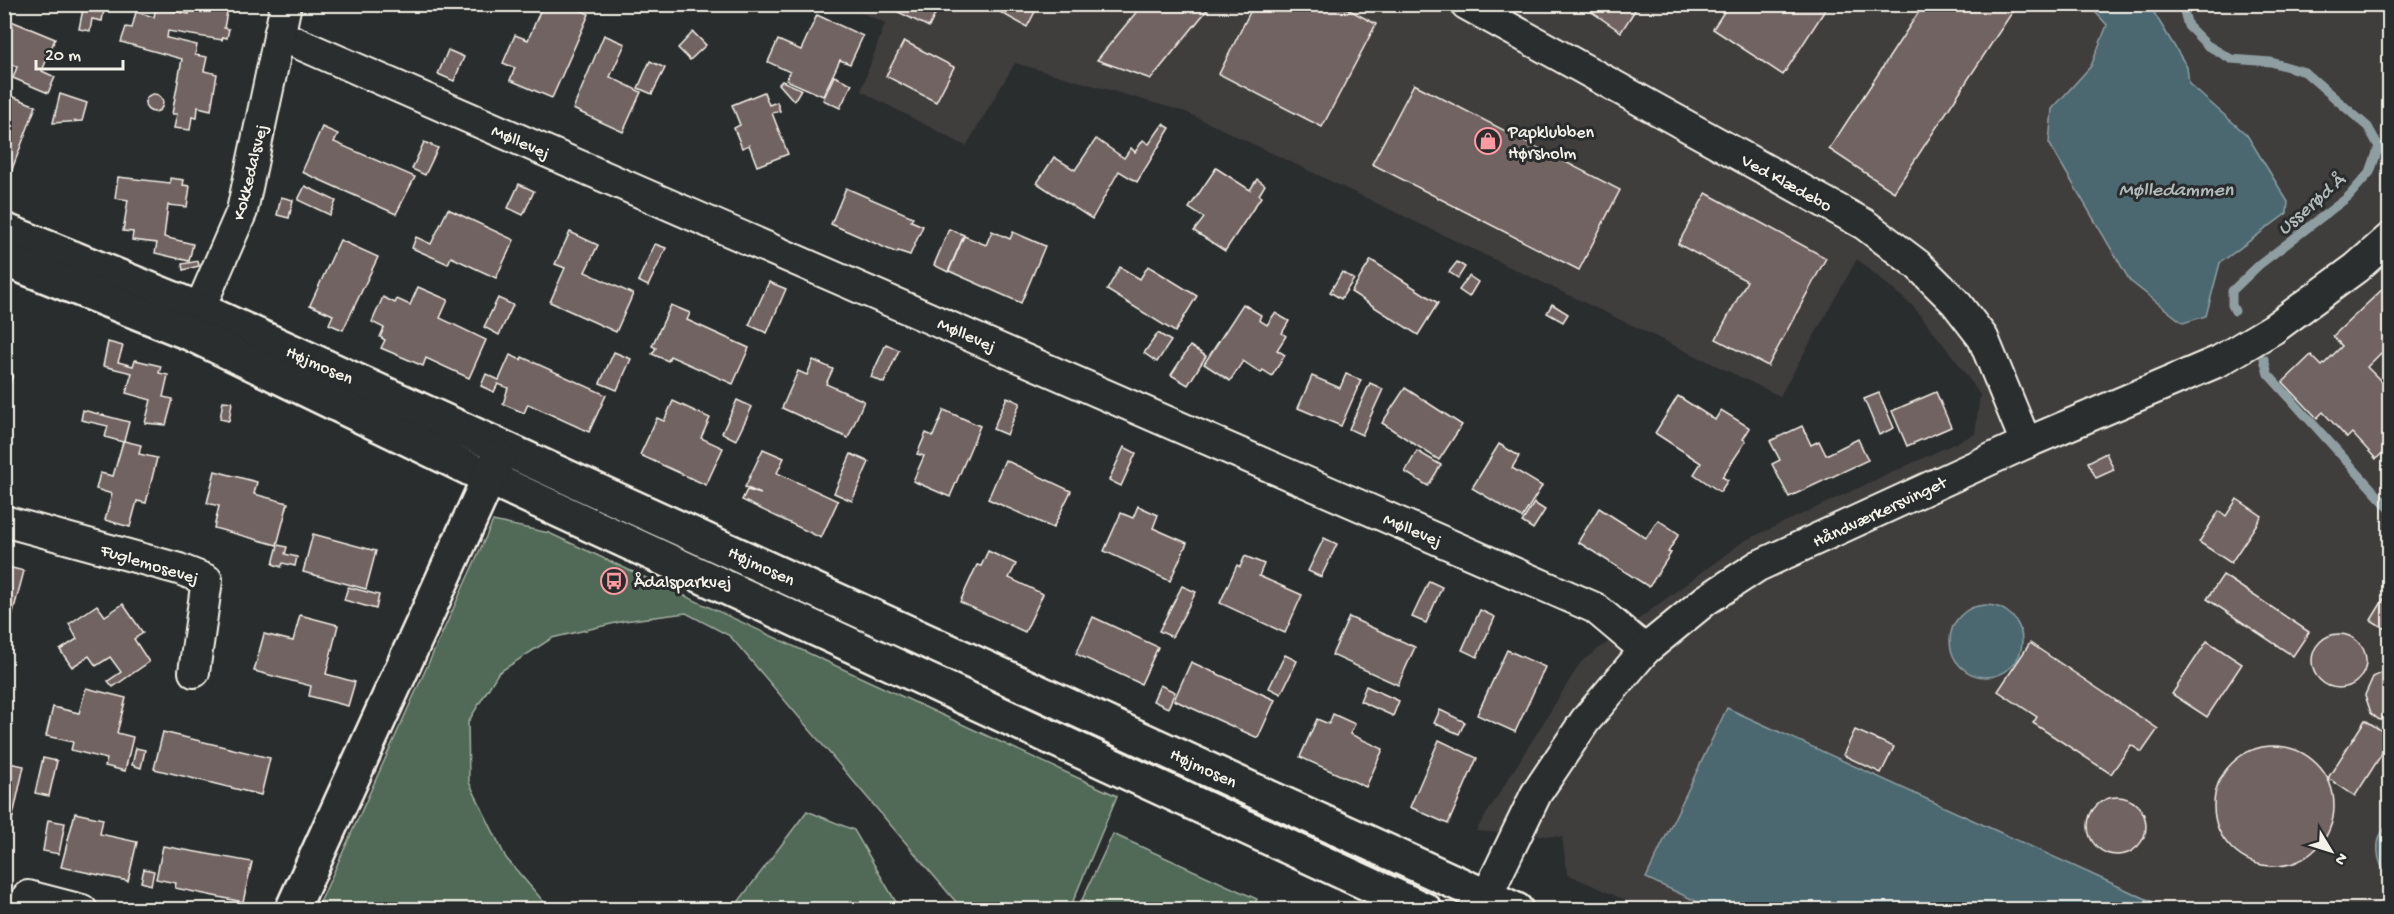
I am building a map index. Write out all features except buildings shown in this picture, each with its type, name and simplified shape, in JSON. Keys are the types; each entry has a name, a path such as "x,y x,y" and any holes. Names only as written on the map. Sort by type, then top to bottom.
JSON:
{"street":[{"name":"Kokkedalsvej","path":"195,322 242,211 286,4"},
{"name":"Ved Klædebo","path":"1466,4 1864,224 1918,265 1956,303 1983,338 2026,443"},
{"name":"Møllevej","path":"279,35 1595,608 1645,650"},
{"name":"Højmosen","path":"4,230 195,322 489,478 1425,909"},
{"name":"Håndværkersvinget","path":"1483,903 1536,794 1585,722 1645,650 1706,600 1758,566 2026,443 2219,361 2273,329 2356,267 2390,238"},
{"name":"Højmosen","path":"4,260 195,322 503,446 1483,903 1516,909"},
{"path":"292,909 503,446"},
{"name":"Fuglemosevej","path":"4,521 178,569 207,580 194,672"},
{"path":"25,909 28,896 81,909"}],"shaded area":[{"path":"2010,4 2019,12 2032,4 2389,5 2389,909 1645,909 1567,874 1562,837 1476,831 1581,662 1744,541 1975,434 1980,395 1958,363 1914,307 1857,259 1780,396 1186,112 1015,63 966,146 861,91 885,23 844,5"}],"green space":[{"path":"493,521 549,533 1117,796 1071,906 1077,909 962,909 730,636 686,613 624,621 552,638 498,673 468,722 469,782 506,858 550,909 317,909"},
{"path":"807,811 854,830 900,909 728,909 736,905"},
{"path":"1113,834 1257,899 1252,909 1102,910 1082,900"}],"water":[{"name":"Mølledammen","path":"2089,5 2150,6 2187,67 2189,84 2247,135 2288,202 2287,213 2220,263 2206,316 2183,323 2130,281 2049,143 2052,109 2091,66 2107,25"},
{"path":"1986,605 2006,611 2016,621 2022,641 2016,661 2006,671 1986,677 1966,671 1956,661 1950,641 1956,621 1966,611"},
{"path":"1727,708 2155,903 2152,910 1713,909 1646,878"},
{"path":"2389,824 2389,878 2381,865 2378,843"}],"waterway":[{"name":"Usserød Å","path":"2182,4 2188,26 2207,45 2231,59 2271,62 2305,72 2368,127 2379,147 2370,172 2348,197 2259,265 2232,291 2232,305 2235,311"},
{"name":"Usserød Å","path":"2264,359 2268,374 2390,509"}],"place":[{"name":"Papklubben Hørsholm","path":"1488,141"},
{"name":"Ådalsparkvej","path":"614,581"}]}
